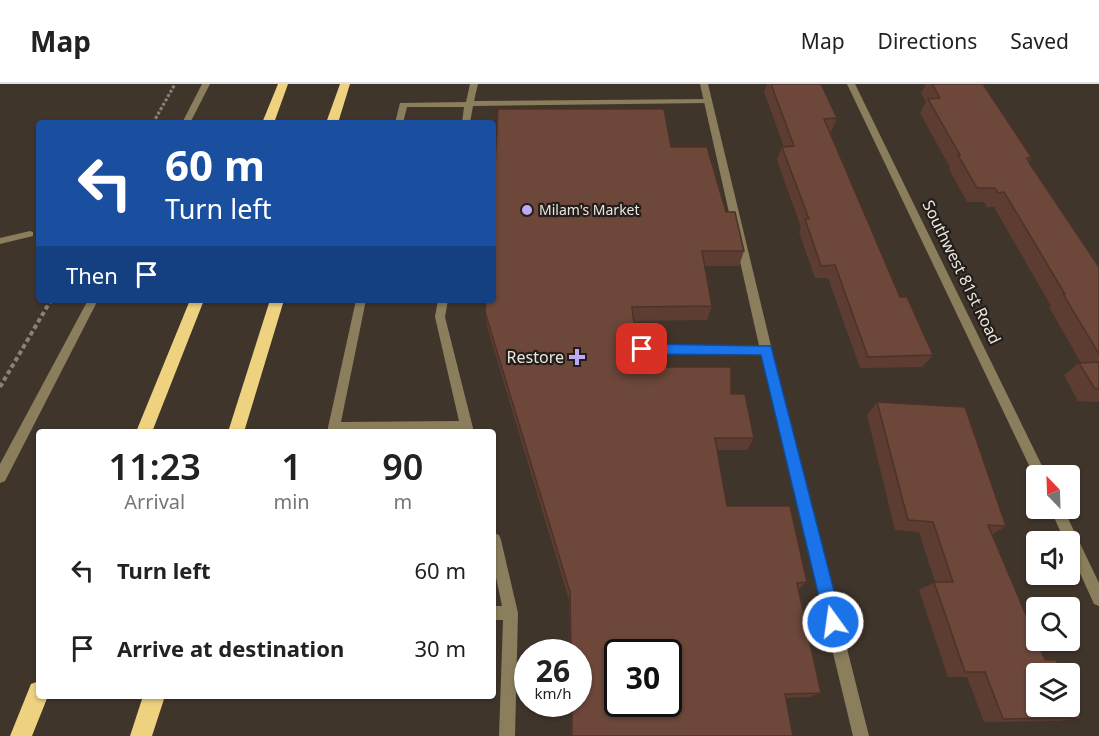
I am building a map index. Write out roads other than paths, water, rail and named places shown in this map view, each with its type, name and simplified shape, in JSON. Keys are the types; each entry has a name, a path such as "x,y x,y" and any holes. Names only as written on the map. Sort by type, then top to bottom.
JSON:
{"highway":[{"path":"269,120 284,84"},
{"path":"333,120 345,84"},
{"path":"145,429 196,303"},
{"path":"237,429 276,303"},
{"path":"21,736 36,699"},
{"path":"141,736 153,699"}],"street":[{"path":"188,120 207,84"},
{"path":"466,120 474,84"},
{"path":"704,84 766,350 861,736"},
{"name":"Southwest 81st Road","path":"851,84 1035,465"},
{"path":"400,120 403,105 708,101"},
{"path":"0,242 30,234"},
{"path":"0,477 91,303"},
{"path":"333,429 360,303"},
{"path":"442,303 440,317 467,429"},
{"path":"642,349 766,350"},
{"path":"1061,519 1099,599"},
{"path":"496,549 511,613 507,736"},
{"path":"496,613 511,613"}],"place":[{"name":"Milam's Market","path":"527,210"},
{"name":"Restore","path":"577,357"}]}
